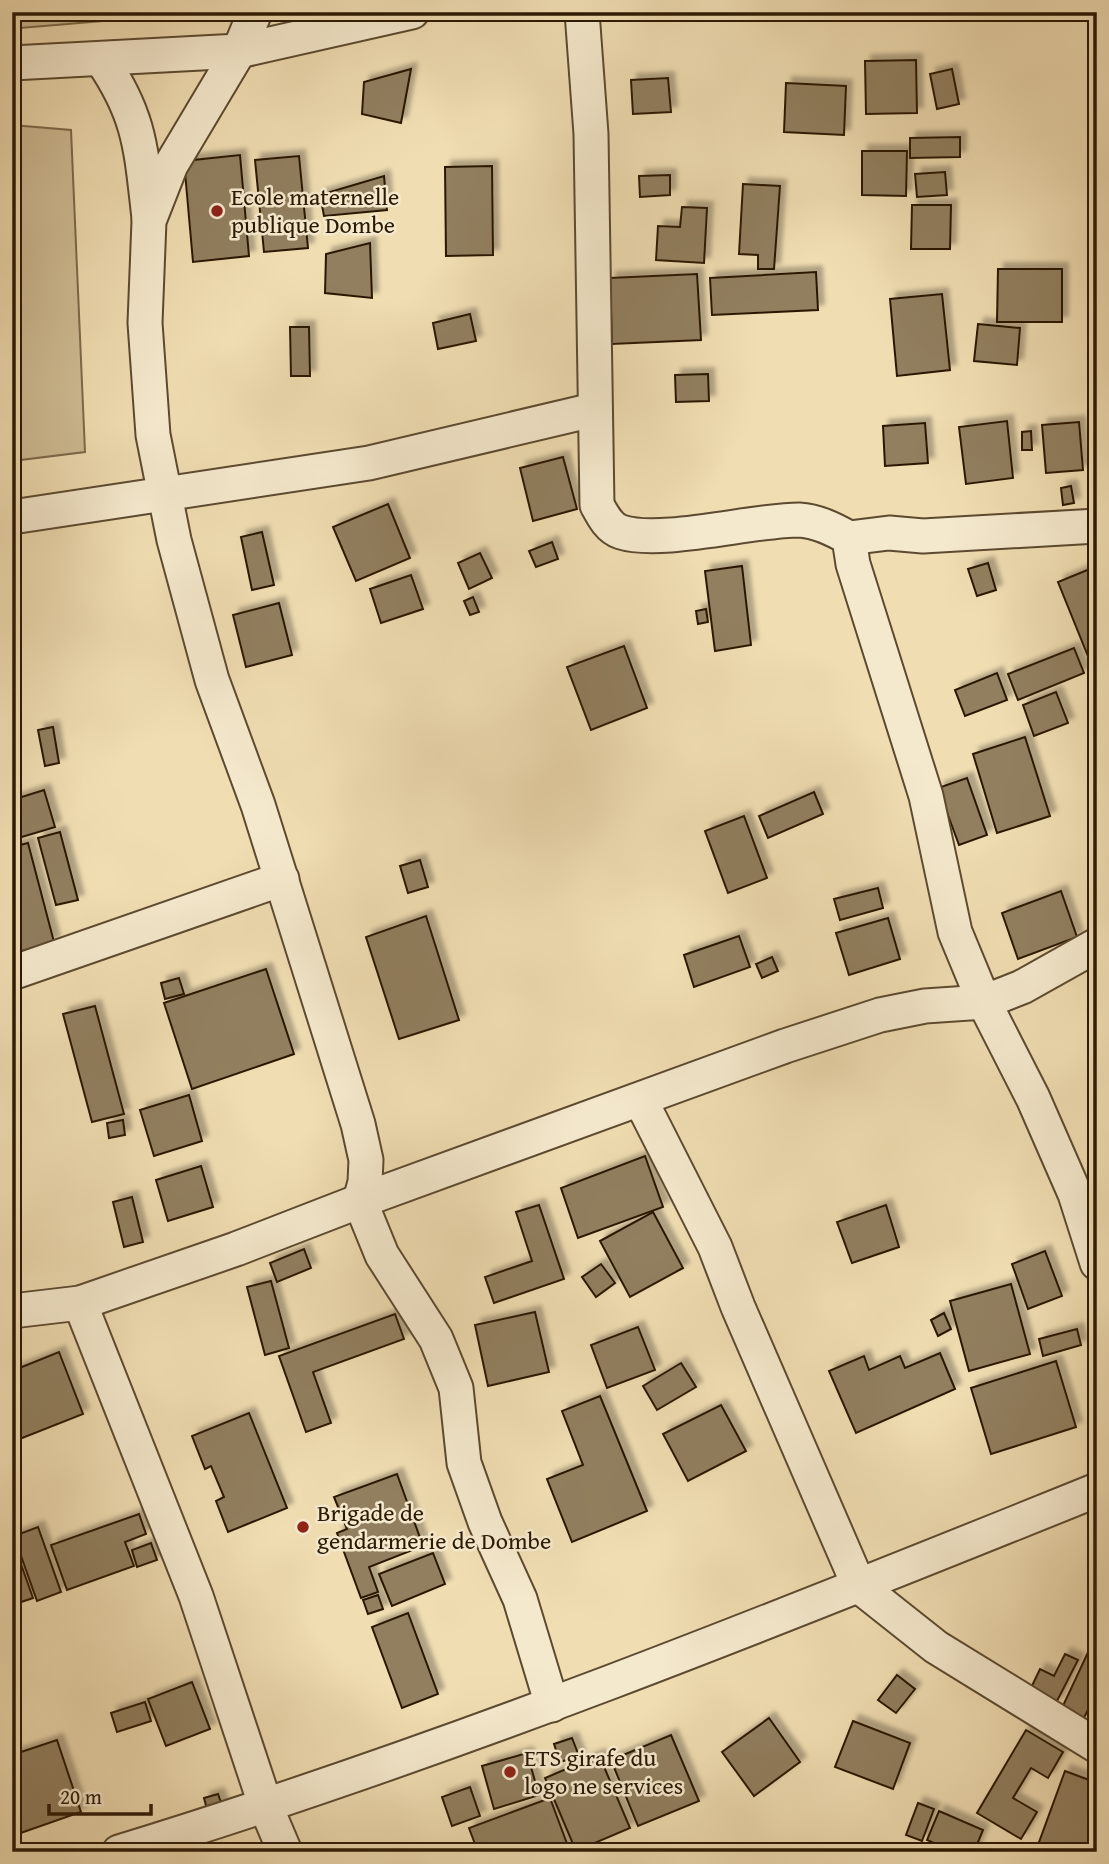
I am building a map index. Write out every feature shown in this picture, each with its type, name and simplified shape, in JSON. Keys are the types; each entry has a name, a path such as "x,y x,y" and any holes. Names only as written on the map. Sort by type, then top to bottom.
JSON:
{"street":[{"path":"149,221 171,165 239,51 256,12"},
{"path":"12,63 239,51 412,12"},
{"path":"582,12 591,134 593,410 597,505 606,521 621,532 652,535 800,520 825,525 849,538 889,533 923,536 1097,526"},
{"path":"102,59 124,91 139,132 149,221 145,323 153,435 163,493 212,680 282,879 358,1124 366,1160 365,1182 360,1201 382,1255 436,1339 456,1388 464,1463 485,1522 520,1599 552,1705"},
{"path":"12,517 163,493 199,491 369,463 593,410"},
{"path":"849,538 853,564 926,796 955,932 984,1002 1033,1098 1075,1194 1097,1262"},
{"path":"12,973 282,879"},
{"path":"12,1311 80,1303 236,1249 785,1046 880,1015 925,1006 984,1002 1022,987 1097,945"},
{"path":"641,1101 715,1247 738,1307 859,1586 936,1647 1097,1746"},
{"path":"80,1303 196,1596 266,1807 285,1852"},
{"path":"119,1852 266,1807 552,1705 1097,1490"}],"shaded area":[{"path":"12,12 210,12 20,28 12,25"},
{"path":"12,125 71,130 85,452 12,461"}],"building":[{"path":"916,60 917,113 866,114 865,61"},
{"path":"411,69 401,123 362,114 364,82"},
{"path":"952,69 959,104 937,109 930,74"},
{"path":"668,78 671,112 633,114 631,80"},
{"path":"786,83 846,86 844,135 784,132"},
{"path":"960,137 960,157 910,158 910,138"},
{"path":"862,151 907,151 906,196 862,195"},
{"path":"240,155 249,256 193,262 184,161"},
{"path":"299,156 308,248 264,252 255,160"},
{"path":"492,166 493,255 446,256 445,167"},
{"path":"945,172 947,195 917,197 915,174"},
{"path":"670,175 670,195 640,197 639,176"},
{"path":"384,176 387,210 324,216 320,195"},
{"path":"743,184 780,186 774,269 758,269 758,255 739,254"},
{"path":"912,205 951,205 950,249 911,249"},
{"path":"682,207 707,208 704,263 656,260 658,226 680,227"},
{"path":"370,243 372,298 325,293 326,254"},
{"path":"998,269 1062,269 1062,322 997,322"},
{"path":"816,272 818,310 712,315 710,278"},
{"path":"697,274 701,340 612,344 610,278"},
{"path":"942,294 950,370 897,376 890,299"},
{"path":"470,314 476,341 438,349 433,323"},
{"path":"978,324 1020,328 1017,365 974,361"},
{"path":"290,327 309,327 310,376 291,376"},
{"path":"708,374 709,401 676,402 675,375"},
{"path":"1007,421 1013,478 966,484 959,427"},
{"path":"1079,422 1083,470 1046,473 1042,425"},
{"path":"925,423 928,463 885,466 883,426"},
{"path":"1031,431 1032,450 1022,450 1022,432"},
{"path":"563,457 577,509 533,521 520,468"},
{"path":"1071,486 1074,503 1063,505 1061,488"},
{"path":"388,504 410,558 356,581 333,527"},
{"path":"262,532 274,585 252,590 241,537"},
{"path":"552,542 558,559 536,567 529,551"},
{"path":"480,553 492,578 469,589 458,563"},
{"path":"988,563 996,590 977,596 968,569"},
{"path":"742,566 751,645 715,651 705,571"},
{"path":"1097,566 1097,676 1096,676 1058,582"},
{"path":"411,575 423,609 381,623 370,589"},
{"path":"473,597 479,612 470,615 464,601"},
{"path":"279,603 292,655 246,667 233,615"},
{"path":"706,609 708,622 698,624 696,611"},
{"path":"624,646 647,708 591,730 567,667"},
{"path":"1074,648 1084,673 1018,700 1008,674"},
{"path":"997,673 1007,700 965,716 955,690"},
{"path":"1056,692 1068,723 1034,736 1023,705"},
{"path":"53,727 59,763 45,766 38,730"},
{"path":"1025,737 1050,816 997,833 973,754"},
{"path":"967,778 987,835 959,845 938,788"},
{"path":"44,790 55,827 12,840 12,800"},
{"path":"814,792 823,814 768,838 759,816"},
{"path":"744,816 767,878 728,893 705,831"},
{"path":"60,832 78,900 56,905 38,838"},
{"path":"28,843 54,942 12,954 12,847"},
{"path":"420,860 428,887 408,893 400,866"},
{"path":"878,888 883,908 840,920 834,899"},
{"path":"1061,891 1077,937 1018,959 1002,913"},
{"path":"426,916 459,1020 399,1039 366,937"},
{"path":"888,918 900,959 849,975 836,933"},
{"path":"739,936 750,967 694,987 684,955"},
{"path":"772,957 778,971 762,978 756,964"},
{"path":"266,969 294,1054 192,1089 164,1003"},
{"path":"179,978 184,994 165,999 161,983"},
{"path":"95,1006 124,1114 92,1122 63,1014"},
{"path":"189,1095 202,1141 154,1156 140,1110"},
{"path":"123,1120 125,1135 109,1138 107,1123"},
{"path":"645,1156 663,1207 578,1238 561,1188"},
{"path":"201,1166 213,1207 168,1221 156,1180"},
{"path":"132,1197 143,1242 124,1247 113,1202"},
{"path":"539,1205 564,1279 494,1303 485,1277 532,1261 516,1212"},
{"path":"886,1205 899,1247 852,1263 837,1222"},
{"path":"653,1212 683,1268 630,1297 600,1241"},
{"path":"304,1249 311,1268 277,1282 270,1263"},
{"path":"1045,1251 1062,1296 1028,1309 1012,1264"},
{"path":"601,1264 615,1283 596,1297 582,1277"},
{"path":"271,1281 289,1348 265,1355 247,1287"},
{"path":"1011,1284 1030,1354 969,1371 950,1301"},
{"path":"535,1312 549,1372 488,1386 475,1325"},
{"path":"944,1313 951,1329 938,1336 931,1320"},
{"path":"395,1314 404,1339 313,1372 331,1423 306,1432 279,1356"},
{"path":"638,1327 655,1370 607,1388 591,1345"},
{"path":"1077,1329 1081,1345 1043,1356 1039,1339"},
{"path":"59,1352 83,1414 12,1442 12,1371"},
{"path":"940,1353 955,1389 856,1433 829,1371 864,1356 869,1370 900,1356 905,1368"},
{"path":"1056,1361 1076,1427 991,1454 971,1388"},
{"path":"681,1363 696,1387 657,1410 643,1386"},
{"path":"600,1396 647,1511 572,1542 547,1479 583,1465 562,1411"},
{"path":"721,1405 746,1451 688,1481 663,1434"},
{"path":"249,1413 287,1508 228,1532 216,1501 224,1497 211,1466 205,1469 192,1436"},
{"path":"397,1474 423,1546 369,1567 378,1592 361,1598 337,1533 347,1529 334,1497"},
{"path":"139,1514 146,1534 125,1542 134,1566 67,1590 51,1545"},
{"path":"38,1527 61,1592 37,1601 14,1536"},
{"path":"12,1539 33,1598 12,1605"},
{"path":"151,1543 157,1560 137,1567 132,1550"},
{"path":"433,1553 445,1584 392,1606 379,1574"},
{"path":"378,1595 383,1609 368,1614 363,1600"},
{"path":"408,1613 438,1694 402,1708 372,1627"},
{"path":"1097,1633 1097,1691 1084,1718 1062,1708"},
{"path":"1065,1654 1078,1660 1056,1703 1030,1690 1040,1669 1054,1676"},
{"path":"897,1675 915,1689 896,1713 878,1700"},
{"path":"192,1682 210,1729 166,1746 148,1699"},
{"path":"145,1702 151,1721 117,1732 111,1713"},
{"path":"769,1718 800,1762 754,1796 722,1752"},
{"path":"853,1721 910,1743 893,1789 835,1767"},
{"path":"1026,1730 1063,1752 1048,1778 1031,1768 1013,1798 1037,1812 1021,1839 977,1813"},
{"path":"671,1735 699,1801 638,1826 611,1760"},
{"path":"572,1738 579,1756 560,1762 554,1744"},
{"path":"57,1740 81,1812 12,1836 12,1755"},
{"path":"527,1753 539,1795 494,1809 482,1766"},
{"path":"599,1755 630,1828 576,1851 545,1778"},
{"path":"1065,1771 1097,1783 1097,1852 1057,1852 1038,1845"},
{"path":"470,1787 480,1816 452,1826 442,1797"},
{"path":"218,1794 223,1808 208,1813 204,1798"},
{"path":"550,1798 569,1849 563,1852 478,1852 469,1828"},
{"path":"918,1803 934,1809 922,1841 906,1835"},
{"path":"939,1811 983,1830 974,1852 954,1852 927,1840"}],"place":[{"name":"Ecole maternelle publique Dombe","path":"217,211"},
{"name":"Brigade de gendarmerie de Dombe","path":"303,1527"},
{"name":"ETS girafe du logo ne services","path":"510,1772"}]}
